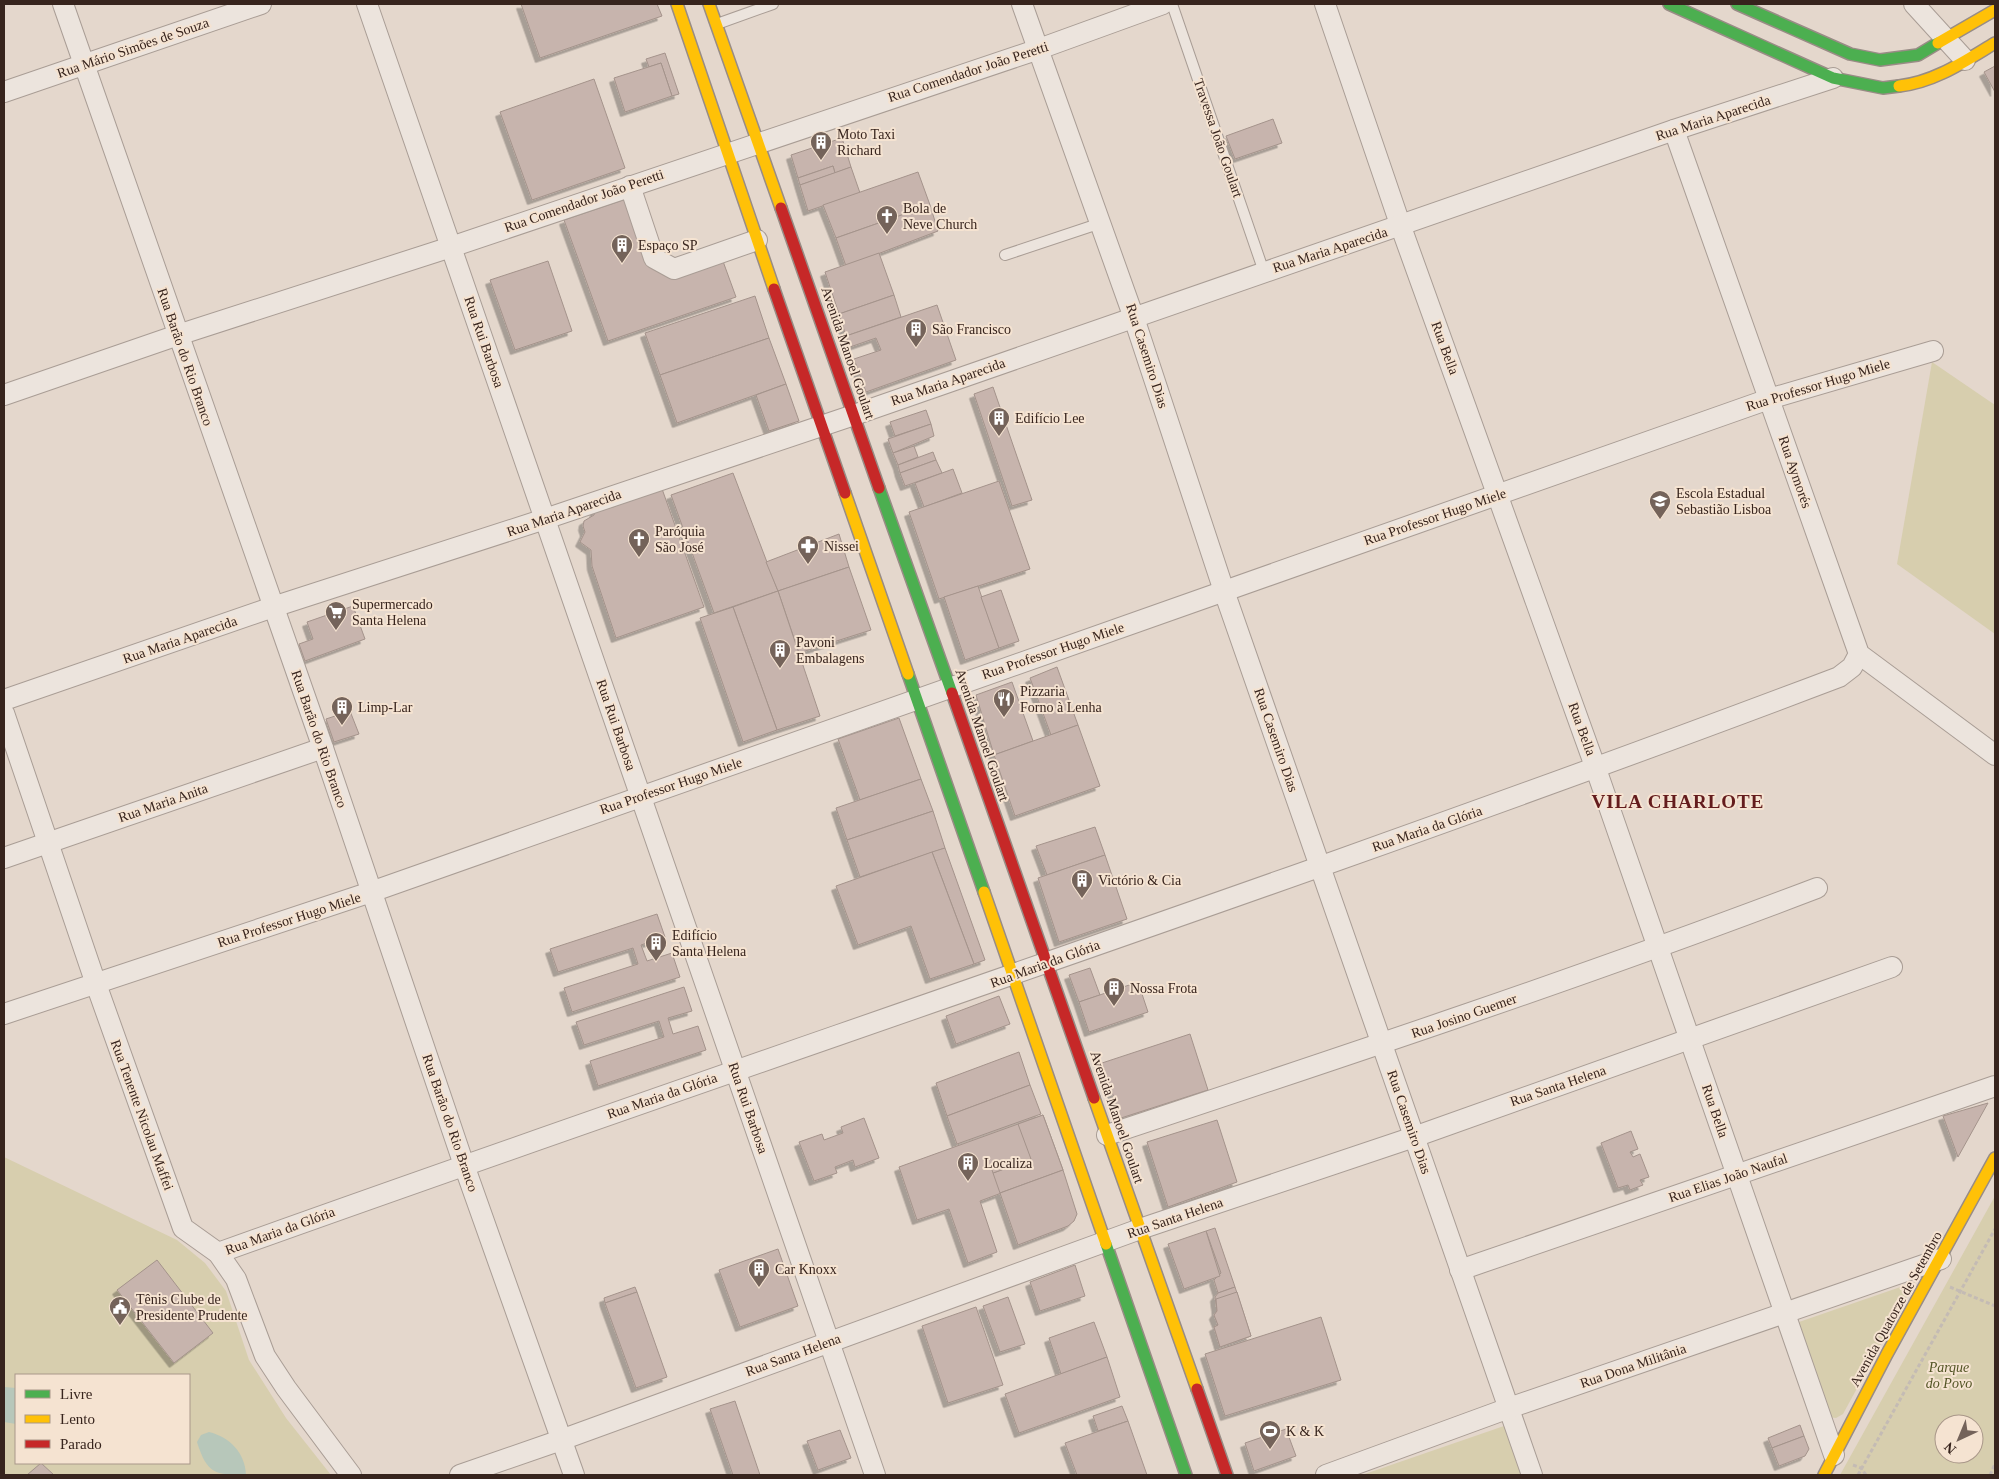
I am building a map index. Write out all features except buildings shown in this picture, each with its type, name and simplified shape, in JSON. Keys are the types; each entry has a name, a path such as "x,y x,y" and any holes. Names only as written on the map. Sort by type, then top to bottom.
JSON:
{"main road":[{"path":"677,4 757,240 1186,1475"},
{"name":"Avenida Manoel Goulart","path":"709,4 1227,1475"},
{"path":"1669,4 1833,78 1883,88 1918,84 1995,43"},
{"path":"1738,4 1850,54 1880,60 1918,55 1995,10"},
{"name":"Avenida Quatorze de Setembro","path":"1824,1475 1887,1354 1995,1158"}],"street":[{"name":"Rua Barão do Rio Branco","path":"62,4 323,748 464,1165 574,1475"},
{"name":"Rua Mário Simões de Souza","path":"4,92 261,4"},
{"name":"Rua Rui Barbosa","path":"367,4 874,1475"},
{"name":"Rua Casemiro Dias","path":"1022,4 1134,318 1224,591 1532,1475"},
{"name":"Rua Comendador João Peretti","path":"4,396 178,335 451,247 758,142 1039,49 1164,4"},
{"name":"Rua Bella","path":"1325,4 1401,226 1596,769 1834,1455"},
{"path":"1914,4 1965,60"},
{"name":"Rua Maria Aparecida","path":"4,700 273,608 545,520 854,415 1674,130 1833,78"},
{"name":"Rua Aymorés","path":"1674,130 1859,654"},
{"path":"630,186 654,258 674,269 757,240"},
{"name":"Rua Professor Hugo Miele","path":"4,1014 371,892 1769,399 1933,351"},
{"path":"1859,654 1995,754"},
{"name":"Rua Maria da Glória","path":"218,1254 464,1165 735,1070 1014,976 1596,769 1840,677 1852,667 1859,654"},
{"name":"Rua Tenente Nicolau Maffei","path":"4,713 96,984 183,1228 218,1254 236,1279 265,1356 286,1388 351,1475"},
{"name":"Rua Maria Anita","path":"4,858 323,748"},
{"name":"Rua Josino Guemer","path":"1107,1135 1382,1044 1658,949 1817,888"},
{"name":"Rua Santa Helena","path":"460,1475 1140,1229 1414,1137 1892,967"},
{"name":"Rua Elias João Naufal","path":"1460,1270 1995,1086"},
{"name":"Rua Dona Militânia","path":"1326,1475 1509,1408 1941,1259"}],"lane":[{"path":"716,25 773,4"},
{"name":"Travessa João Goulart","path":"1172,4 1264,272"},
{"path":"1005,256 1101,223"}],"path":[{"path":"1858,1475 1995,1229"},
{"path":"1946,1285 1995,1306"},
{"path":"1990,1475 1995,1464"}],"green space":[{"path":"1932,362 1995,405 1995,634 1897,564"},
{"name":"Tênis Clube de Presidente Prudente","path":"4,1157 177,1240 205,1263 226,1291 249,1360 286,1418 331,1475 4,1475"},
{"name":"Parque do Povo","path":"1995,1196 1995,1475 1840,1475"},
{"path":"1915,1282 1843,1414 1836,1418 1828,1417 1797,1328 1799,1322"},
{"path":"1504,1426 1521,1475 1362,1475"}],"shaded area":[{"path":"4,1387 15,1388 15,1424 4,1422"},
{"path":"209,1432 217,1434 235,1447 243,1460 246,1475 220,1473 209,1467 197,1442 201,1435"}],"traffic: fast":[{"path":"1669,4 1833,78 1883,88 1899,86"},
{"path":"1737,4 1850,54 1880,60 1918,55 1938,43"},
{"path":"879,488 952,693"},
{"path":"908,674 984,892"},
{"path":"1106,1244 1186,1475"}],"traffic: slow":[{"path":"677,4 774,289"},
{"path":"709,4 781,208"},
{"path":"1938,43 1995,10"},
{"path":"1899,86 1912,84 1937,75 1995,43"},
{"path":"845,493 908,674"},
{"path":"984,892 1106,1244"},
{"path":"1094,1098 1197,1389"},
{"path":"1824,1475 1887,1354 1995,1158"}],"traffic: jam":[{"path":"781,208 879,488"},
{"path":"774,289 845,493"},
{"path":"952,693 1094,1098"},
{"path":"1197,1389 1227,1475"}],"place":[{"name":"Moto Taxi Richard","path":"821,161"},
{"name":"Bola de Neve Church","path":"887,235"},
{"name":"Espaço SP","path":"622,264"},
{"name":"São Francisco","path":"916,348"},
{"name":"Edifício Lee","path":"999,437"},
{"name":"Escola Estadual Sebastião Lisboa","path":"1660,520"},
{"name":"Paróquia São José","path":"639,558"},
{"name":"Nissei","path":"808,565"},
{"name":"Supermercado Santa Helena","path":"336,631"},
{"name":"Pavoni Embalagens","path":"780,669"},
{"name":"Pizzaria Forno à Lenha","path":"1004,718"},
{"name":"Limp-Lar","path":"342,726"},
{"name":"Victório & Cia","path":"1082,899"},
{"name":"Edifício Santa Helena","path":"656,962"},
{"name":"Nossa Frota","path":"1114,1007"},
{"name":"Localiza","path":"968,1182"},
{"name":"Car Knoxx","path":"759,1288"},
{"name":"Tênis Clube de Presidente Prudente","path":"120,1326"},
{"name":"K & K","path":"1270,1450"}],"district":[{"name":"VILA CHARLOTE","path":"1678,801"}]}
